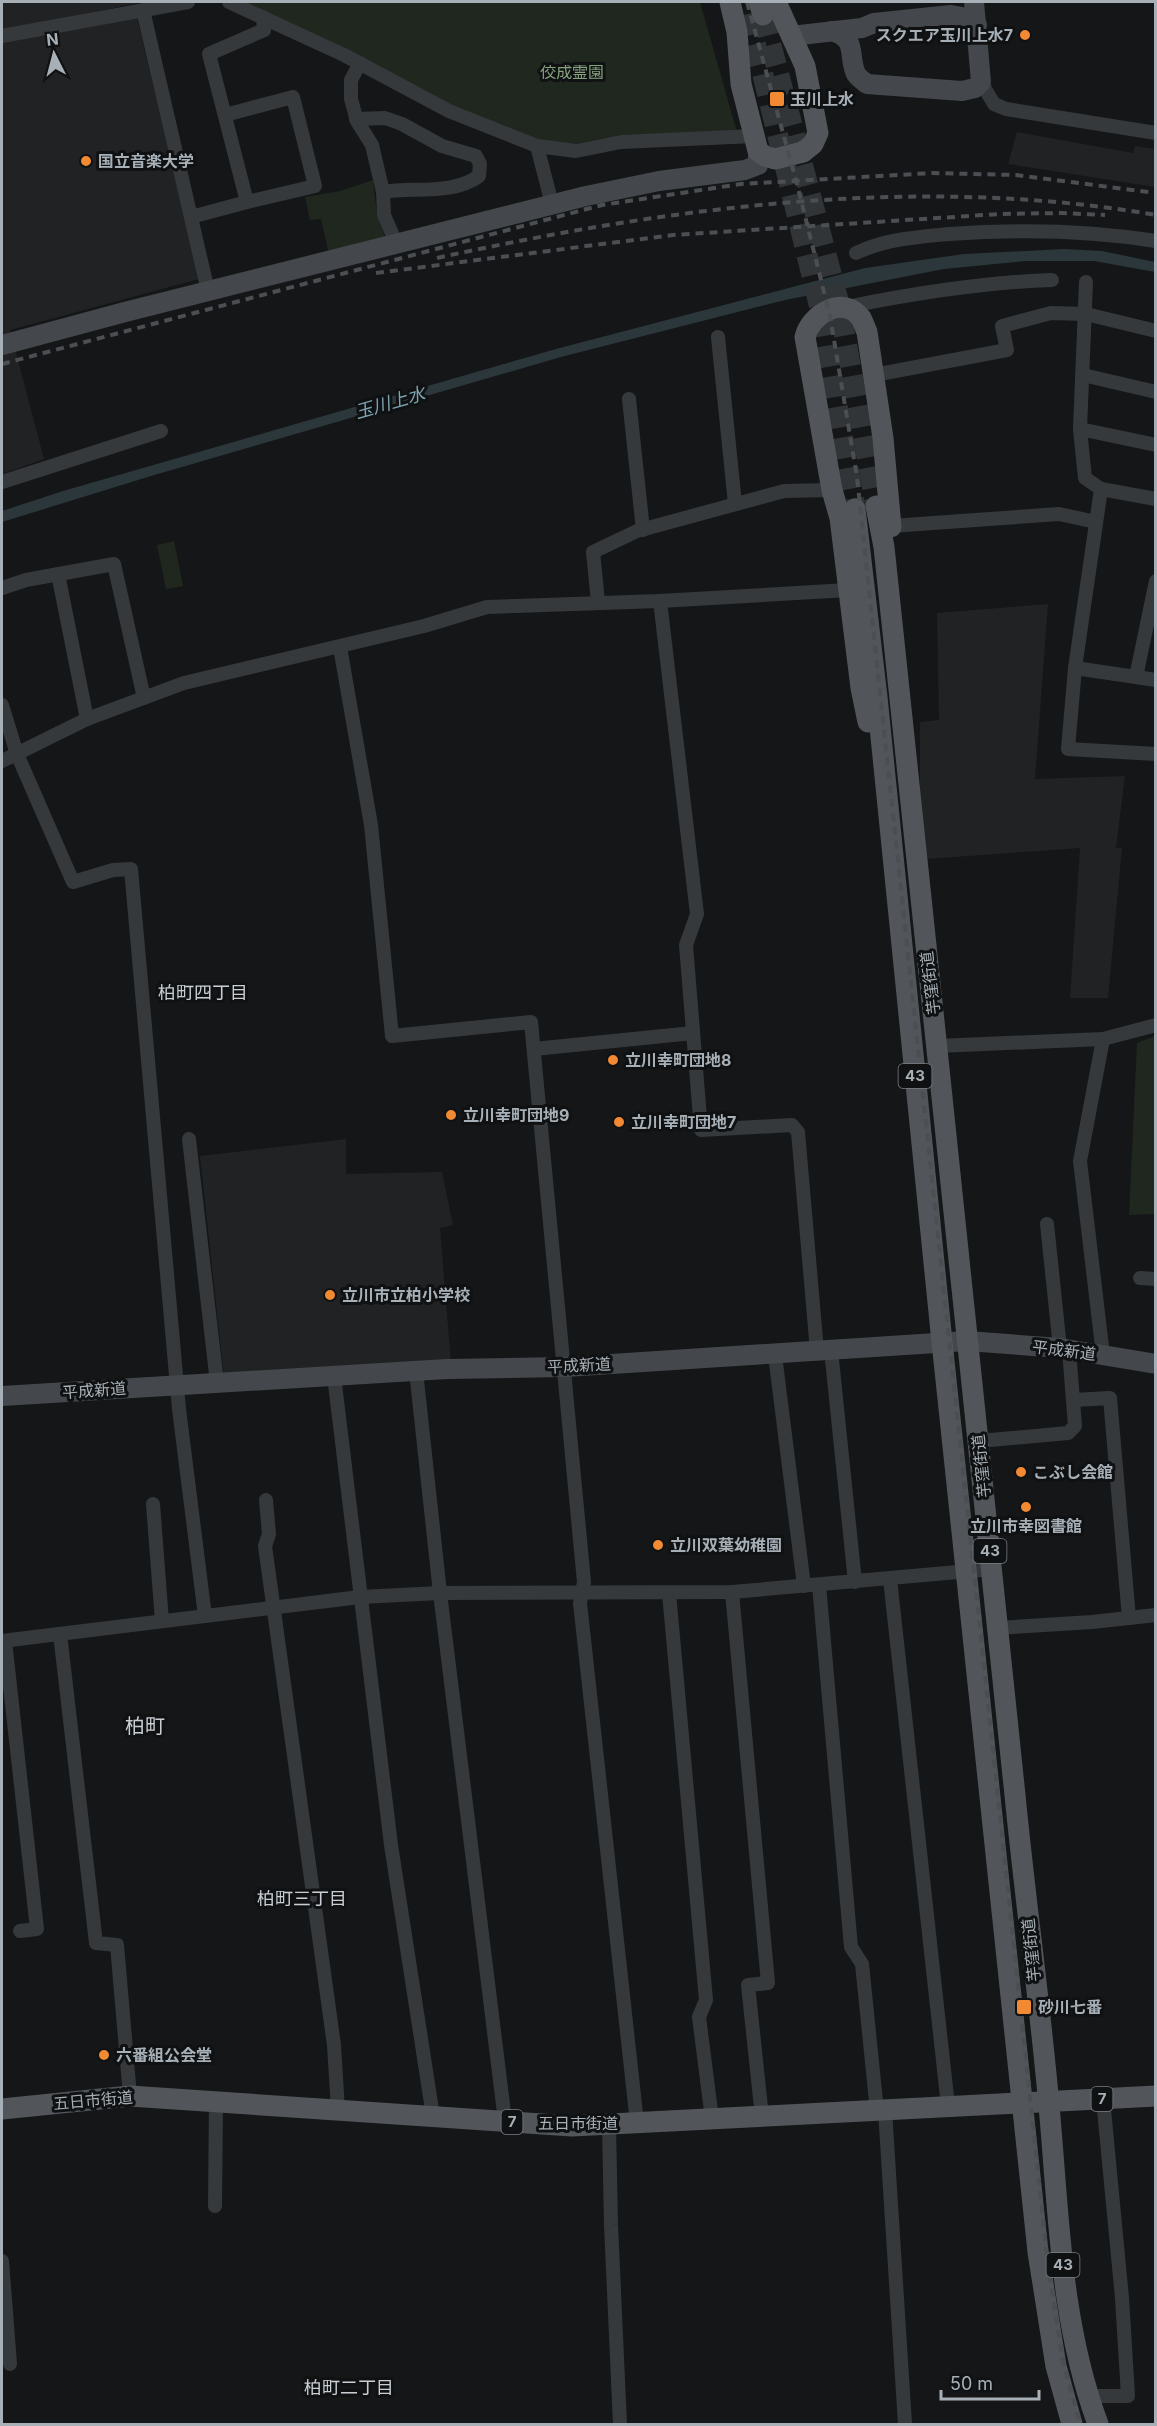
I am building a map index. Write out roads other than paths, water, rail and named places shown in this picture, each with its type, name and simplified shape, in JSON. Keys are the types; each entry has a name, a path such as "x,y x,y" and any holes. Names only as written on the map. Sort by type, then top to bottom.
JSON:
{"main road":[{"path":"730,2 737,32 741,84 756,143 765,156 776,159 803,153 813,144 819,133 805,66 791,36 758,7"},
{"path":"888,811 861,691 840,518 832,490 805,337 807,328 814,318 825,311 838,308 855,312 867,332 884,438 891,526 910,695 909,806"},
{"name":"芋窪街道","path":"1072,2424 1050,2337 1038,2252 888,811 866,507 884,548 909,806 937,1046 1049,2101 1067,2305 1074,2345 1098,2424"},
{"name":"五日市街道","path":"2,2109 130,2096 573,2126 1155,2096"}],"street":[{"path":"2,36 188,2"},
{"path":"2,345 552,204 659,181 745,170 758,165 756,143 621,142 576,151 537,146 449,111 360,63 228,2"},
{"path":"953,15 964,10 973,2"},
{"path":"973,2 981,82 994,104 1006,109 1155,133"},
{"path":"143,10 207,291"},
{"path":"791,36 862,28 874,23 953,15 976,25"},
{"path":"247,202 209,54 264,30 263,17"},
{"path":"852,49 862,28"},
{"path":"832,31 842,34 852,49 857,75 867,84 962,91 975,88 981,82"},
{"path":"360,63 351,80 351,99 357,119 372,145 383,192 384,215 396,243"},
{"path":"191,217 315,186 293,97 225,115"},
{"path":"357,119 385,118 402,124 442,146 476,156 480,164 479,176 473,180 443,187 383,192"},
{"path":"537,146 552,204"},
{"path":"856,253 872,245 892,240 1017,231 1087,232 1155,241"},
{"path":"856,305 937,289 1000,282 1052,280"},
{"path":"1086,282 1080,429 1085,478 1101,489 1155,499"},
{"path":"874,375 1007,350 1002,326 1052,313 1086,314 1155,331"},
{"path":"718,337 735,504"},
{"path":"1083,375 1155,392"},
{"path":"629,399 643,530"},
{"path":"1080,429 1155,445"},
{"path":"2,482 161,431"},
{"path":"1101,489 1075,668 1068,749 1155,754"},
{"path":"598,602 593,552 643,530 784,491 832,490"},
{"path":"891,526 1059,514 1096,522"},
{"path":"2,588 26,580 114,564 144,698"},
{"path":"58,574 87,719"},
{"path":"1136,677 1155,581"},
{"path":"2,761 87,719 184,683 424,626 487,607 660,601 848,590"},
{"path":"660,601 697,914 686,945 701,1130 792,1125 798,1132 855,1582"},
{"path":"340,647 371,825 392,1036 531,1022 584,1582 580,1603 637,2123"},
{"path":"1075,668 1155,680"},
{"path":"2,705 17,754 73,882 113,870 131,869 176,1385 205,1616"},
{"path":"937,1046 1103,1040 1155,1025"},
{"path":"534,1049 693,1033"},
{"path":"1103,1040 1080,1161 1103,1355"},
{"path":"189,1138 218,1383"},
{"path":"978,1441 1068,1433 1075,1426 1074,1400 1047,1224"},
{"path":"1140,1278 1155,1279"},
{"name":"平成新道","path":"2,1396 416,1371 565,1367 967,1341 1065,1349 1155,1364"},
{"path":"775,1355 804,1586"},
{"path":"416,1371 440,1593 505,2121"},
{"path":"334,1376 391,1845 433,2116"},
{"path":"1074,1400 1110,1398 1128,1618"},
{"path":"266,1500 269,1534 265,1546 334,2045 338,2110"},
{"path":"153,1504 162,1621"},
{"path":"20,1931 37,1929 3,1641 360,1597 440,1593 732,1592 992,1569"},
{"path":"890,1579 948,2106"},
{"path":"819,1585 851,1947 862,1964 881,2110 905,2424"},
{"path":"732,1592 768,1983 748,1985 762,2117"},
{"path":"669,1593 706,2000 699,2017 712,2120"},
{"path":"998,1629 1155,1616"},
{"path":"60,1634 96,1943 117,1945 130,2096"},
{"path":"1088,2396 1128,2396 1122,2298 1102,2099"},
{"path":"215,2206 216,2102"},
{"path":"609,2125 620,2424"},
{"path":"2,2261 10,2364"}],"water":[{"path":"1064,249 1102,251 1155,262 1155,272 1094,261 1025,261 944,269 785,300 561,357 151,476 2,522 2,511 63,491 556,349 865,268 964,254"}],"tunnel":[{"path":"748,14 820,308 855,509"},
{"path":"763,15 839,304 876,506"}],"railway":[{"path":"747,2 797,184 830,316 857,477 1048,2266 1063,2362 1080,2424"},
{"path":"2,364 602,205 741,184 932,173 1016,175 1156,193"},
{"path":"437,258 614,224 704,211 795,202 885,197 976,197 1066,203 1156,215"},
{"path":"376,273 673,235 1000,214 1105,215"}],"place":[{"name":"スクエア玉川上水7","path":"1025,35"},
{"name":"玉川上水","path":"777,99"},
{"name":"国立音楽大学","path":"86,161"},
{"name":"立川幸町団地8","path":"613,1060"},
{"name":"立川幸町団地9","path":"451,1115"},
{"name":"立川幸町団地7","path":"619,1122"},
{"name":"立川市立柏小学校","path":"330,1295"},
{"name":"こぶし会館","path":"1021,1472"},
{"name":"立川市幸図書館","path":"1026,1507"},
{"name":"立川双葉幼稚園","path":"658,1545"},
{"name":"砂川七番","path":"1024,2007"},
{"name":"六番組公会堂","path":"104,2055"}],"district":[{"name":"柏町四丁目","path":"203,993"},
{"name":"柏町","path":"145,1726"},
{"name":"柏町三丁目","path":"302,1899"},
{"name":"柏町二丁目","path":"349,2388"}],"park label":[{"name":"佼成霊園","path":"572,72"}]}
